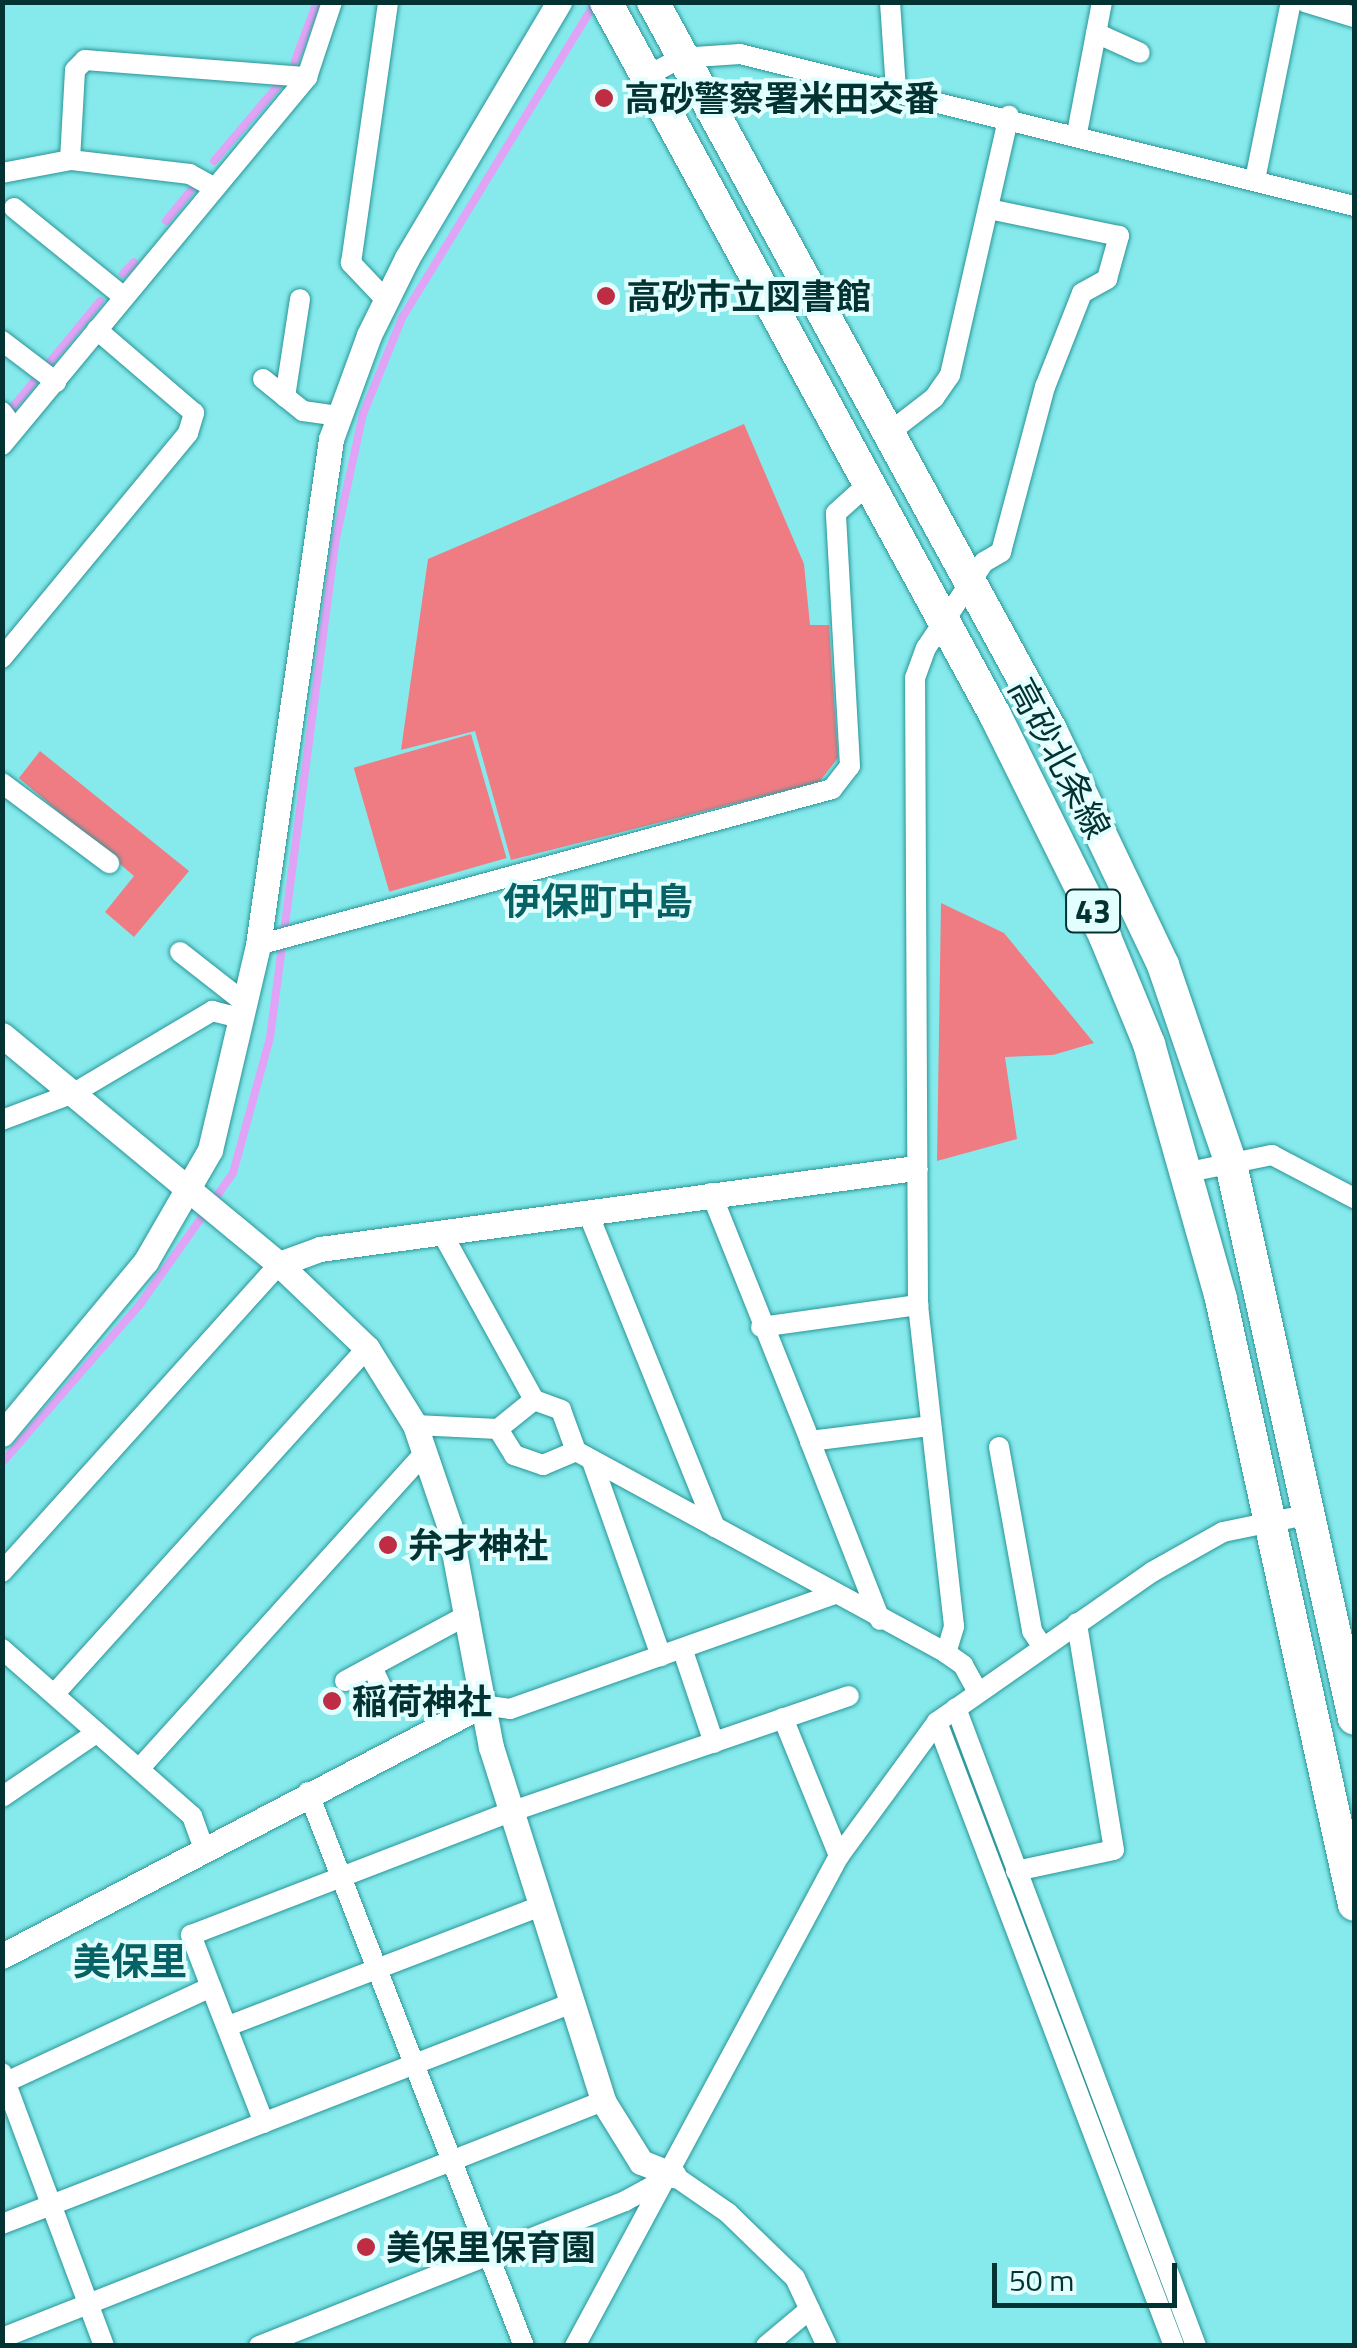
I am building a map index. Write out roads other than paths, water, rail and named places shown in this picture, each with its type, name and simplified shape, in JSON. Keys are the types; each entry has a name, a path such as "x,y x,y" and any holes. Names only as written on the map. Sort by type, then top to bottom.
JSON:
{"main road":[{"name":"高砂北条線","path":"606,2 942,627 995,714 1105,937 1149,1044 1189,1172 1354,1905"},
{"name":"高砂北条線","path":"653,2 680,58 890,432 1134,895 1231,1164 1354,1719"}],"street":[{"path":"7,427 46,375 97,330 115,290 293,75 332,2"},
{"path":"385,300 351,263 388,2"},
{"path":"2,1434 88,1336 192,1192 230,1089 258,945 316,512 338,416 385,300 559,2"},
{"path":"890,2 896,89"},
{"path":"1077,132 1102,2"},
{"path":"1255,180 1291,2"},
{"path":"1304,2 1354,16"},
{"path":"1096,33 1140,53"},
{"path":"646,76 680,58 740,54 1077,132 1354,206"},
{"path":"70,160 75,70 85,60 293,75"},
{"path":"890,432 934,398 950,375 1009,116"},
{"path":"2,174 70,160 204,182"},
{"path":"14,208 115,290"},
{"path":"946,1653 954,1626 918,1305 915,678 984,562 1001,552 1045,387 1082,293 1106,279 1119,236 989,209"},
{"path":"285,396 300,299"},
{"path":"2,658 188,433 194,413 97,330"},
{"path":"2,341 46,375"},
{"path":"263,380 303,410 338,416"},
{"path":"258,945 832,789 850,766 836,513 866,486"},
{"path":"2,783 109,863"},
{"path":"180,952 243,1011"},
{"path":"2,1120 74,1093 212,1011 243,1011"},
{"path":"2,1035 279,1264 368,1348 415,1425 426,1451 469,1614 482,1705 540,1906 603,2101 641,2162 672,2175 760,2240 796,2278 827,2346"},
{"path":"1189,1172 1272,1155 1354,1198"},
{"path":"2,1572 279,1264 320,1249 915,1168"},
{"path":"711,1193 880,1620"},
{"path":"588,1213 716,1527"},
{"path":"442,1233 534,1400 561,1410 584,1456 661,1656"},
{"path":"761,1327 918,1305"},
{"path":"57,1691 368,1348"},
{"path":"415,1425 498,1428 534,1400"},
{"path":"810,1441 930,1426"},
{"path":"498,1428 514,1455 544,1465 584,1456 832,1595 946,1653 963,1665 978,1692"},
{"path":"1000,1447 1032,1631 1042,1646"},
{"path":"139,1769 426,1451"},
{"path":"575,2346 672,2175 839,1856 937,1722 1042,1646 1223,1532 1311,1514"},
{"path":"2,1956 203,1846 482,1705 510,1709 832,1595"},
{"path":"346,1681 469,1614"},
{"path":"1016,1872 1114,1850 1077,1623"},
{"path":"2,1649 57,1691 96,1733 192,1816 203,1846"},
{"path":"682,1651 714,1743"},
{"path":"372,1667 383,1691"},
{"path":"264,2123 191,1935 513,1810 849,1696"},
{"path":"956,1708 1016,1872 1039,1961"},
{"path":"783,1718 839,1856"},
{"path":"937,1722 1039,1961 1119,2171 1196,2346"},
{"path":"2,1797 96,1733"},
{"path":"308,1792 416,2068 484,2256 524,2346"},
{"path":"228,2026 540,1906"},
{"path":"104,2346 4,2080 211,1987"},
{"path":"2,2224 416,2068 572,2004"},
{"path":"2,2338 603,2101"},
{"path":"1119,2171 1174,2346"},
{"path":"260,2346 626,2201 672,2175"},
{"path":"766,2346 810,2309"}],"waterway":[{"path":"295,61 317,2"},
{"path":"2,1463 141,1303 233,1173 270,1038 335,543 363,414 402,318 596,2"},
{"path":"214,161 277,87"},
{"path":"166,221 191,190"},
{"path":"123,274 134,262"},
{"path":"8,413 100,301"}],"place":[{"name":"高砂警察署米田交番","path":"604,98"},
{"name":"高砂市立図書館","path":"606,296"},
{"name":"弁才神社","path":"388,1545"},
{"name":"稲荷神社","path":"332,1701"},
{"name":"美保里保育園","path":"366,2247"}],"district":[{"name":"伊保町中島","path":"598,902"},
{"name":"美保里","path":"130,1962"}]}
